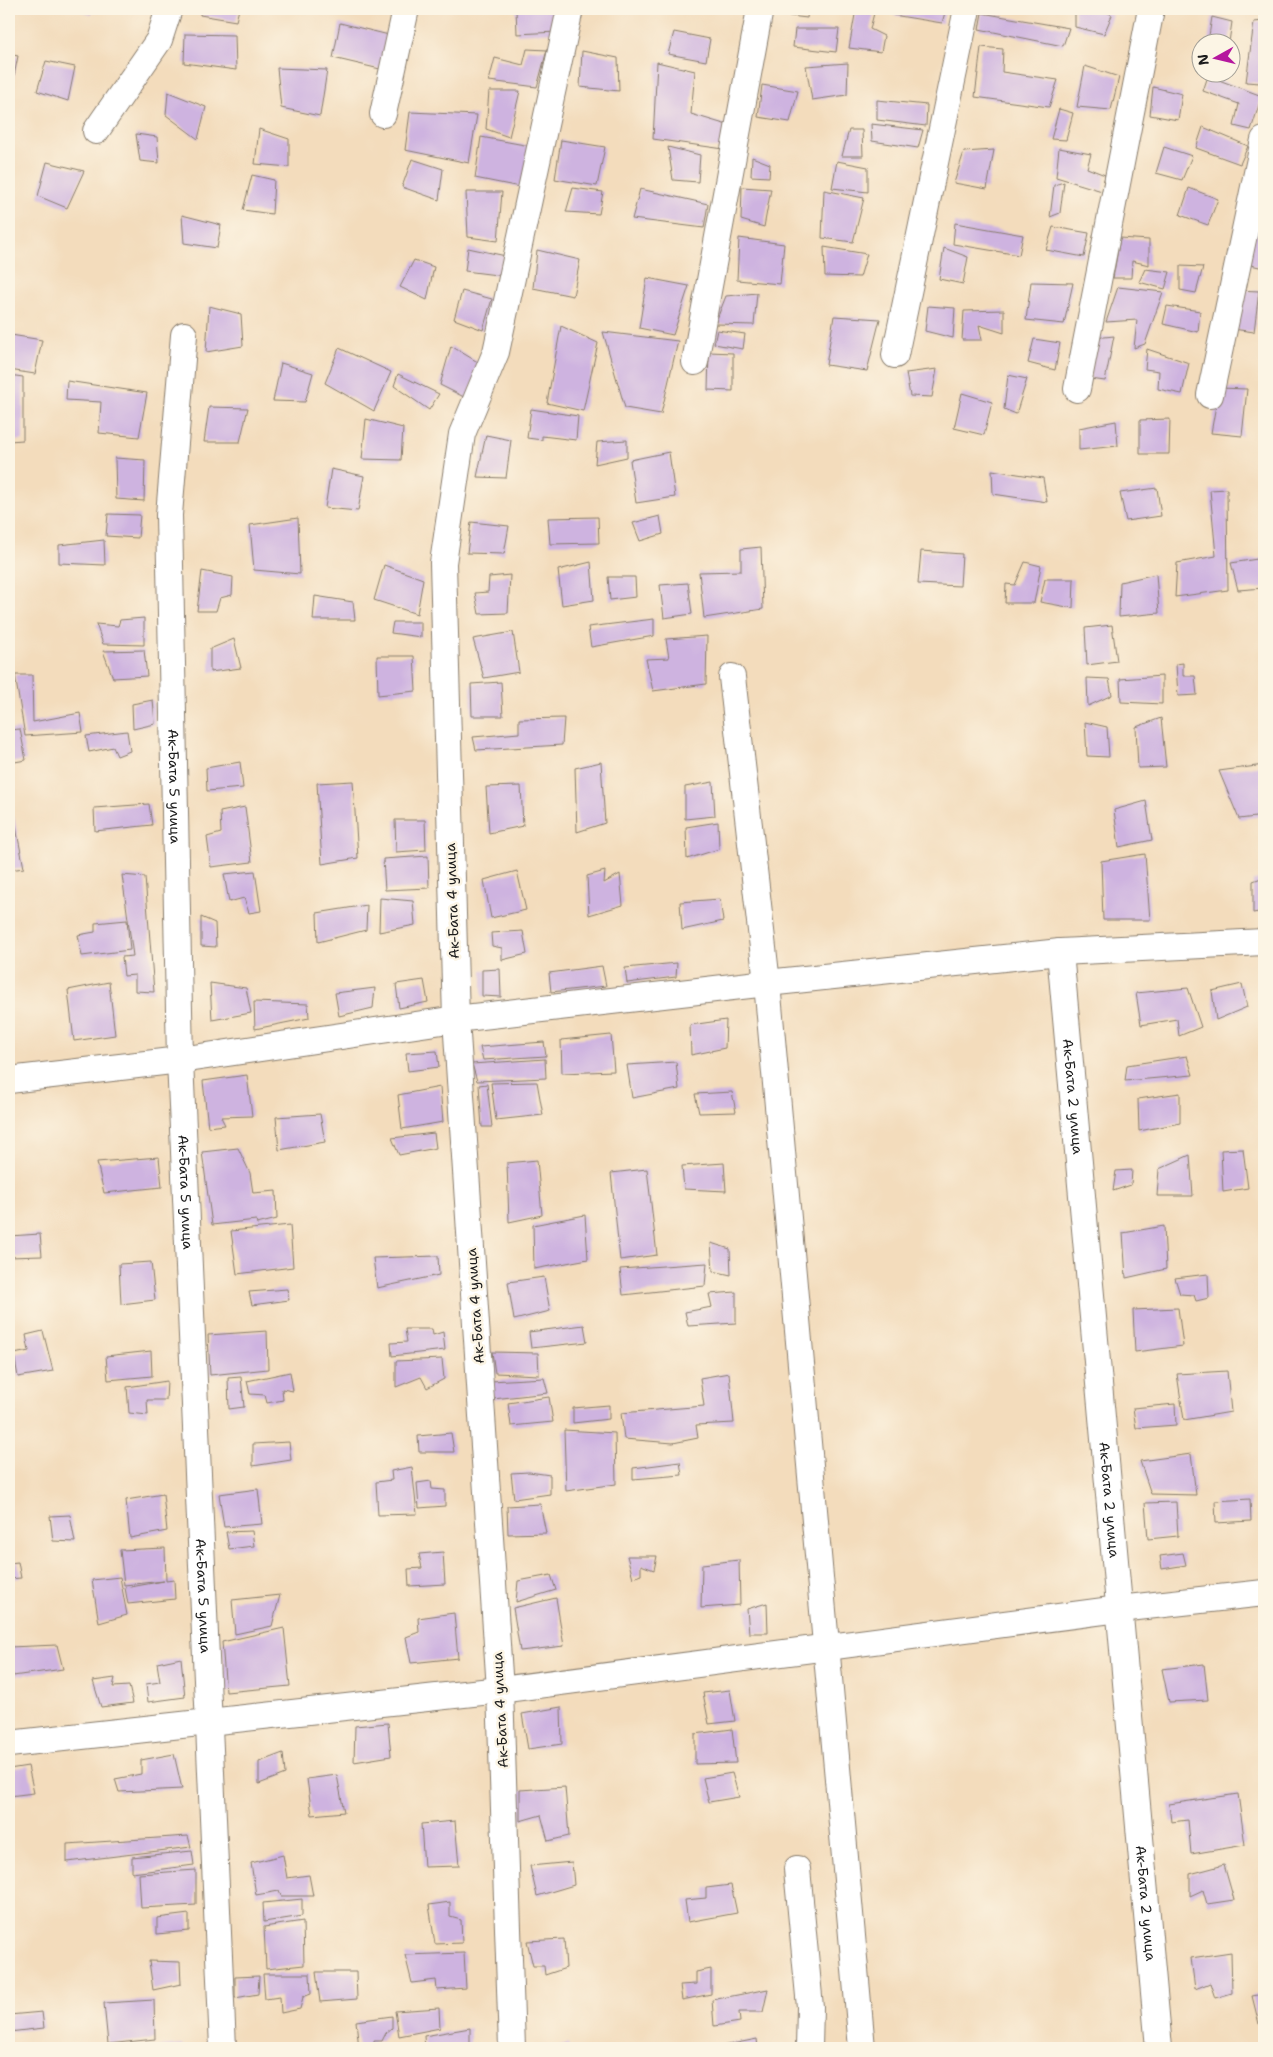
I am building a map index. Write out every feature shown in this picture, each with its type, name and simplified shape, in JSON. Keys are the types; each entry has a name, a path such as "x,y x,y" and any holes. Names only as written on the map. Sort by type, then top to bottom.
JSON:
{"street":[{"path":"96,131 159,40 169,9"},
{"path":"382,114 406,9"},
{"name":"Ак-Бата 4 улица","path":"512,2048 500,1690 456,1019 443,563 462,434 496,352 570,9"},
{"path":"695,362 760,9"},
{"path":"896,355 966,9"},
{"path":"1077,388 1152,9"},
{"path":"1210,395 1264,140"},
{"name":"Ак-Бата 5 улица","path":"184,336 169,515 180,1060 223,2048"},
{"path":"732,676 767,983 862,2048"},
{"path":"9,1080 180,1060 456,1019 767,983 1060,952 1264,942"},
{"name":"Ак-Бата 2 улица","path":"1060,952 1159,2048"},
{"path":"9,1744 209,1724 500,1690 1119,1609 1264,1593"},
{"path":"797,1869 810,2007 808,2048"}],"building":[{"path":"76,9 95,9 91,15"},
{"path":"200,9 239,9 236,21 200,15"},
{"path":"516,9 558,9 557,32 517,34"},
{"path":"775,9 808,9 807,18 774,14"},
{"path":"856,9 875,9 870,29 884,36 881,52 849,48"},
{"path":"895,9 946,9 942,23 893,15"},
{"path":"1075,9 1102,9 1112,15 1104,34 1075,27"},
{"path":"1165,9 1194,9 1194,14"},
{"path":"982,13 1069,28 1063,46 979,29"},
{"path":"1212,17 1232,22 1230,32 1210,32"},
{"path":"1264,21 1264,59 1260,83 1246,82 1254,22"},
{"path":"340,23 389,35 380,69 333,58"},
{"path":"795,29 839,29 836,52 793,47"},
{"path":"674,32 710,39 706,61 668,54"},
{"path":"185,34 235,35 236,70 184,63"},
{"path":"981,47 1003,49 1002,72 1058,80 1049,107 975,97"},
{"path":"527,49 547,50 537,87 489,81 495,58 523,65"},
{"path":"582,51 618,58 619,91 580,87"},
{"path":"9,54 18,56 10,96 9,96"},
{"path":"46,61 75,67 68,101 37,91"},
{"path":"657,62 695,71 691,114 734,127 731,150 653,139"},
{"path":"848,63 847,95 812,100 806,66"},
{"path":"1085,66 1119,77 1111,110 1077,107"},
{"path":"277,68 327,70 320,116 281,108"},
{"path":"1206,82 1224,82 1262,96 1251,130 1234,126 1239,104 1203,91"},
{"path":"762,85 798,91 790,122 758,117"},
{"path":"1153,87 1182,94 1178,120 1150,115"},
{"path":"489,91 520,91 509,137 486,129"},
{"path":"168,92 206,107 198,139 166,115"},
{"path":"877,100 927,105 926,126 877,120"},
{"path":"1059,109 1073,113 1066,140 1051,139"},
{"path":"410,112 477,115 469,163 405,150"},
{"path":"871,124 923,130 918,148 872,141"},
{"path":"1203,127 1248,146 1240,164 1196,148"},
{"path":"259,129 289,139 289,167 255,164"},
{"path":"849,130 862,130 863,156 842,156"},
{"path":"136,134 157,137 159,163 140,161"},
{"path":"481,137 530,146 525,188 475,178"},
{"path":"561,140 605,147 597,186 555,179"},
{"path":"668,147 700,155 698,182 673,180"},
{"path":"1164,147 1192,156 1182,180 1156,173"},
{"path":"1059,148 1091,154 1087,168 1105,175 1102,191 1056,177"},
{"path":"994,150 987,189 954,183 964,152"},
{"path":"752,157 770,164 769,177 751,176"},
{"path":"412,159 443,169 439,200 402,187"},
{"path":"837,161 868,167 868,192 832,188"},
{"path":"47,162 84,171 67,208 38,196"},
{"path":"252,175 274,180 272,214 243,210"},
{"path":"1064,182 1060,213 1050,217 1054,185"},
{"path":"742,187 771,189 764,227 741,220"},
{"path":"573,188 603,192 599,214 566,212"},
{"path":"1189,188 1218,199 1208,225 1180,215"},
{"path":"640,189 708,204 704,228 632,219"},
{"path":"824,190 864,198 853,242 822,238"},
{"path":"466,192 502,192 498,241 468,237"},
{"path":"182,215 221,225 217,248 184,243"},
{"path":"1258,222 1264,223 1264,268 1246,264"},
{"path":"955,223 1023,235 1019,255 953,244"},
{"path":"1053,227 1089,233 1084,257 1046,250"},
{"path":"739,238 784,244 780,284 737,280"},
{"path":"1120,238 1149,240 1149,265 1132,261 1131,278 1113,278"},
{"path":"824,247 867,254 860,277 825,276"},
{"path":"468,248 506,256 505,276 465,271"},
{"path":"944,248 968,257 963,284 939,279"},
{"path":"537,250 580,260 573,296 533,288"},
{"path":"414,260 434,267 427,300 400,287"},
{"path":"1180,266 1203,267 1196,293 1180,290"},
{"path":"1145,269 1170,272 1165,289 1139,282"},
{"path":"647,278 689,286 673,335 639,328"},
{"path":"1031,282 1073,283 1064,324 1026,320"},
{"path":"1118,287 1163,292 1145,344 1134,348 1137,320 1106,322"},
{"path":"1237,290 1259,291 1254,332 1233,329"},
{"path":"462,291 492,299 483,330 454,319"},
{"path":"757,293 754,325 715,324 726,296"},
{"path":"209,306 241,314 243,346 206,352"},
{"path":"928,306 955,308 953,338 925,331"},
{"path":"1167,306 1200,311 1198,332 1163,324"},
{"path":"1004,310 1004,333 979,325 982,340 962,340 964,311"},
{"path":"834,316 880,319 867,371 826,365"},
{"path":"561,326 598,343 583,411 547,403"},
{"path":"717,330 745,334 743,349 714,344"},
{"path":"603,332 678,341 661,414 625,408"},
{"path":"11,335 42,340 35,374 9,370"},
{"path":"1114,336 1105,381 1090,379 1095,338"},
{"path":"1034,339 1060,343 1055,370 1028,363"},
{"path":"451,346 481,364 468,399 440,385"},
{"path":"339,348 391,372 374,411 325,383"},
{"path":"1147,349 1189,363 1182,394 1158,389 1159,371 1145,369"},
{"path":"709,352 733,353 733,391 708,390"},
{"path":"281,363 313,373 305,402 273,401"},
{"path":"937,369 932,397 910,396 906,373"},
{"path":"398,374 439,394 429,410 394,386"},
{"path":"9,375 23,377 23,440 9,441"},
{"path":"1008,375 1027,379 1016,414 1004,409"},
{"path":"67,381 147,393 139,437 99,433 101,402 66,400"},
{"path":"1219,388 1247,389 1242,436 1211,433"},
{"path":"962,393 992,402 984,435 954,428"},
{"path":"209,407 248,408 240,442 204,442"},
{"path":"531,409 578,416 576,440 542,436 542,440 527,438"},
{"path":"366,419 403,428 401,460 362,459"},
{"path":"1170,419 1169,454 1140,454 1140,420"},
{"path":"1116,421 1118,446 1079,450 1079,428"},
{"path":"486,435 511,440 506,478 477,477"},
{"path":"627,440 627,457 595,464 597,442"},
{"path":"669,452 675,497 636,503 630,460"},
{"path":"115,458 145,460 144,501 116,499"},
{"path":"331,469 364,476 358,511 325,508"},
{"path":"992,470 1043,478 1047,502 993,494"},
{"path":"1157,488 1161,516 1126,521 1120,493"},
{"path":"1227,489 1228,590 1175,597 1177,563 1216,556 1210,490"},
{"path":"108,514 140,515 138,538 106,536"},
{"path":"660,516 663,534 640,541 633,523"},
{"path":"598,517 599,543 550,544 548,518"},
{"path":"298,518 300,574 254,570 250,525"},
{"path":"471,522 509,526 504,554 467,553"},
{"path":"104,540 105,565 59,563 59,545"},
{"path":"761,547 763,609 704,618 699,572 741,571 741,549"},
{"path":"921,551 962,554 960,586 918,584"},
{"path":"1264,558 1264,588 1238,590 1231,563"},
{"path":"591,562 594,600 562,605 558,570"},
{"path":"1025,562 1041,566 1034,603 1005,603 1006,584 1015,585"},
{"path":"384,565 423,579 417,614 374,600"},
{"path":"202,571 233,577 232,595 220,598 216,611 197,611"},
{"path":"1156,574 1159,613 1119,617 1120,582"},
{"path":"510,575 508,613 479,614 475,593 488,592 489,577"},
{"path":"608,577 635,577 636,597 610,600"},
{"path":"1045,579 1074,579 1073,608 1040,602"},
{"path":"688,583 692,614 664,618 660,585"},
{"path":"315,596 353,602 355,620 313,620"},
{"path":"144,618 144,645 103,644 96,624 118,626 120,620"},
{"path":"654,619 654,636 591,647 588,627"},
{"path":"393,622 421,622 421,637 391,633"},
{"path":"1112,625 1117,661 1087,665 1085,628"},
{"path":"513,632 519,672 484,678 473,639"},
{"path":"707,636 706,684 653,691 646,659 669,658 666,639"},
{"path":"234,639 241,668 210,672 210,649"},
{"path":"144,650 147,676 113,678 103,651"},
{"path":"377,656 414,656 416,691 378,695"},
{"path":"1183,663 1183,676 1195,676 1197,695 1178,696 1176,664"},
{"path":"15,675 32,675 33,722 80,713 83,732 25,736"},
{"path":"1162,676 1162,704 1121,702 1120,679"},
{"path":"1087,678 1109,679 1112,695 1088,706"},
{"path":"501,682 503,716 472,716 471,684"},
{"path":"153,700 155,724 133,729 132,704"},
{"path":"564,718 562,745 476,750 473,737 519,733 519,719"},
{"path":"1161,718 1166,767 1138,768 1136,727"},
{"path":"1085,722 1107,727 1109,757 1087,756"},
{"path":"20,729 26,760 9,763 9,730"},
{"path":"127,731 130,751 117,756 113,747 89,752 86,736"},
{"path":"240,762 243,788 207,791 206,768"},
{"path":"601,762 605,823 577,832 575,768"},
{"path":"1264,765 1264,816 1239,819 1219,771"},
{"path":"353,781 358,858 322,864 317,783"},
{"path":"713,782 715,816 685,819 685,787"},
{"path":"521,786 523,826 489,833 486,787"},
{"path":"1146,801 1152,840 1119,847 1114,810"},
{"path":"149,804 152,825 95,831 94,808"},
{"path":"245,807 252,862 211,867 207,837 221,833 220,812"},
{"path":"14,817 24,868 9,870 9,818"},
{"path":"395,820 425,820 426,850 396,852"},
{"path":"718,822 719,849 687,859 686,827"},
{"path":"1145,854 1150,920 1103,920 1101,861"},
{"path":"428,856 429,888 385,890 383,859"},
{"path":"255,871 261,911 249,913 244,898 229,902 224,874"},
{"path":"517,871 526,910 491,918 484,880"},
{"path":"605,871 604,883 620,874 623,905 589,915 587,876"},
{"path":"122,875 145,877 154,992 135,991 135,975 124,976 122,957 133,956"},
{"path":"1264,877 1264,911 1253,913 1253,881"},
{"path":"380,898 413,901 415,925 379,932"},
{"path":"720,899 723,921 682,930 680,902"},
{"path":"367,905 366,930 318,942 317,913"},
{"path":"201,917 215,923 216,947 201,946"},
{"path":"127,920 130,950 82,956 78,935 95,932 95,923"},
{"path":"523,931 527,954 502,960 502,948 492,946 491,933"},
{"path":"677,963 676,977 627,983 625,968"},
{"path":"602,966 606,986 551,992 549,973"},
{"path":"500,969 501,997 482,996 482,970"},
{"path":"424,980 428,1002 399,1008 396,984"},
{"path":"109,982 115,1035 74,1041 68,990"},
{"path":"210,983 246,988 251,1013 212,1020"},
{"path":"1242,984 1247,1007 1216,1020 1212,991"},
{"path":"375,988 373,1008 339,1016 335,993"},
{"path":"1188,988 1201,1027 1179,1036 1177,1019 1141,1025 1136,993"},
{"path":"254,1002 308,1004 309,1018 255,1029"},
{"path":"726,1020 725,1048 691,1055 690,1025"},
{"path":"611,1035 614,1071 562,1073 561,1040"},
{"path":"544,1042 546,1056 483,1060 480,1047"},
{"path":"437,1051 439,1067 408,1071 406,1053"},
{"path":"1187,1056 1193,1075 1125,1081 1127,1065"},
{"path":"545,1059 546,1078 477,1081 472,1064"},
{"path":"676,1062 679,1089 632,1098 627,1065"},
{"path":"247,1075 252,1116 221,1117 225,1125 208,1127 203,1081"},
{"path":"537,1082 543,1115 496,1120 491,1083"},
{"path":"487,1084 492,1127 482,1127 479,1085"},
{"path":"440,1087 443,1122 402,1129 398,1095"},
{"path":"732,1092 736,1112 699,1113 695,1094"},
{"path":"1180,1093 1180,1123 1139,1131 1138,1099"},
{"path":"320,1114 325,1142 279,1150 276,1117"},
{"path":"434,1133 436,1148 399,1155 392,1138"},
{"path":"238,1148 250,1173 253,1193 276,1191 277,1219 257,1224 256,1220 212,1225 202,1152"},
{"path":"1243,1149 1248,1188 1223,1192 1221,1150"},
{"path":"1190,1155 1193,1196 1157,1196 1159,1169"},
{"path":"159,1157 162,1187 104,1193 97,1162"},
{"path":"537,1160 542,1215 509,1222 507,1163"},
{"path":"724,1163 726,1191 684,1189 682,1166"},
{"path":"647,1169 657,1255 620,1260 611,1173"},
{"path":"1132,1170 1131,1185 1113,1191 1116,1171"},
{"path":"585,1215 588,1259 534,1269 533,1225"},
{"path":"290,1225 293,1267 237,1274 231,1231"},
{"path":"1164,1226 1166,1269 1126,1278 1123,1233"},
{"path":"40,1234 42,1256 9,1257 9,1236"},
{"path":"711,1243 730,1249 731,1275 713,1271"},
{"path":"438,1256 439,1275 377,1288 373,1258"},
{"path":"151,1262 155,1300 121,1304 119,1264"},
{"path":"707,1263 705,1286 623,1295 620,1269"},
{"path":"1208,1274 1209,1298 1196,1301 1194,1295 1180,1294 1175,1278"},
{"path":"544,1277 550,1311 514,1320 508,1282"},
{"path":"287,1289 289,1300 252,1305 249,1292"},
{"path":"736,1292 736,1323 688,1326 685,1312 712,1307 709,1294"},
{"path":"1178,1308 1183,1346 1135,1352 1133,1310"},
{"path":"584,1325 587,1342 531,1348 529,1332"},
{"path":"405,1329 432,1329 433,1335 443,1332 445,1350 392,1356 391,1343 407,1342"},
{"path":"43,1331 53,1371 18,1377 14,1354 29,1351 26,1335"},
{"path":"267,1331 268,1369 210,1375 208,1335"},
{"path":"151,1351 152,1376 108,1380 106,1356"},
{"path":"492,1352 538,1353 539,1375 495,1373"},
{"path":"442,1359 444,1379 427,1388 421,1377 396,1387 396,1361"},
{"path":"1227,1371 1231,1412 1184,1420 1177,1374"},
{"path":"290,1372 293,1391 282,1389 283,1400 267,1403 265,1395 250,1394 247,1381"},
{"path":"729,1373 734,1423 696,1425 698,1438 673,1443 624,1439 621,1413 704,1406 700,1378"},
{"path":"241,1377 244,1407 229,1409 228,1378"},
{"path":"544,1378 548,1393 493,1399 491,1381"},
{"path":"167,1381 166,1400 147,1400 148,1415 129,1413 127,1387"},
{"path":"549,1397 553,1422 511,1426 508,1403"},
{"path":"1175,1404 1176,1425 1136,1428 1133,1408"},
{"path":"609,1405 609,1419 573,1423 573,1408"},
{"path":"564,1430 615,1433 616,1484 566,1491"},
{"path":"451,1433 454,1452 419,1452 418,1436"},
{"path":"289,1442 291,1460 253,1466 253,1444"},
{"path":"1191,1454 1196,1495 1151,1494 1140,1461"},
{"path":"680,1462 682,1475 633,1479 633,1468"},
{"path":"412,1467 417,1514 378,1515 376,1482 392,1480 391,1471"},
{"path":"529,1472 550,1475 550,1494 514,1499 511,1473"},
{"path":"431,1481 432,1489 445,1490 445,1506 419,1508 417,1483"},
{"path":"258,1489 262,1524 224,1527 219,1494"},
{"path":"163,1494 167,1531 130,1538 126,1500"},
{"path":"1250,1499 1251,1521 1216,1523 1215,1501"},
{"path":"1176,1502 1178,1536 1148,1539 1145,1503"},
{"path":"540,1504 546,1533 508,1534 507,1506"},
{"path":"70,1515 75,1542 53,1541 50,1516"},
{"path":"252,1531 254,1546 229,1549 226,1532"},
{"path":"165,1548 166,1581 174,1580 175,1599 128,1604 125,1588 164,1581 124,1585 120,1550"},
{"path":"443,1552 445,1584 409,1586 408,1569 422,1568 419,1554"},
{"path":"1183,1553 1186,1565 1162,1569 1160,1556"},
{"path":"627,1556 657,1556 654,1570 641,1565 641,1575 633,1578"},
{"path":"739,1560 740,1605 701,1608 702,1564"},
{"path":"18,1562 21,1578 9,1579 9,1563"},
{"path":"551,1575 556,1590 516,1602 518,1581"},
{"path":"120,1577 127,1615 99,1623 92,1580"},
{"path":"280,1595 272,1626 235,1634 232,1600"},
{"path":"556,1598 564,1646 520,1651 513,1608"},
{"path":"767,1603 768,1633 749,1633 747,1609"},
{"path":"454,1613 458,1658 411,1663 406,1637 419,1632 418,1618"},
{"path":"284,1628 290,1686 226,1692 222,1642"},
{"path":"57,1645 63,1669 13,1676 9,1647"},
{"path":"181,1658 185,1697 148,1702 146,1684 160,1682 157,1663"},
{"path":"1204,1664 1208,1700 1169,1702 1162,1669"},
{"path":"115,1678 113,1687 129,1686 133,1703 101,1707 93,1681"},
{"path":"730,1690 735,1721 709,1724 703,1693"},
{"path":"561,1707 562,1744 528,1749 522,1714"},
{"path":"388,1723 391,1756 354,1762 355,1726"},
{"path":"732,1729 736,1763 695,1764 695,1734"},
{"path":"283,1753 285,1774 259,1784 259,1762"},
{"path":"174,1754 182,1789 119,1792 115,1779 141,1774 141,1760"},
{"path":"28,1766 34,1793 9,1796 9,1769"},
{"path":"732,1773 739,1797 709,1802 703,1778"},
{"path":"337,1775 344,1812 312,1815 307,1779"},
{"path":"565,1787 569,1836 548,1841 541,1815 520,1821 520,1790"},
{"path":"1238,1794 1245,1845 1191,1854 1188,1820 1171,1822 1169,1804"},
{"path":"455,1821 459,1866 424,1867 421,1824"},
{"path":"188,1836 191,1847 67,1862 67,1844"},
{"path":"192,1851 194,1865 132,1873 132,1857"},
{"path":"283,1855 287,1878 309,1875 313,1896 281,1896 279,1891 256,1895 251,1863"},
{"path":"572,1862 574,1885 537,1896 530,1866"},
{"path":"1224,1865 1234,1900 1207,1904 1203,1890 1190,1896 1190,1874"},
{"path":"196,1870 196,1905 141,1908 139,1874"},
{"path":"731,1885 737,1913 688,1922 685,1900 706,1898 706,1888"},
{"path":"302,1899 302,1916 264,1922 263,1903"},
{"path":"450,1902 450,1917 461,1920 462,1943 435,1944 429,1905"},
{"path":"189,1914 189,1931 157,1934 157,1918"},
{"path":"303,1921 304,1965 266,1969 264,1927"},
{"path":"564,1939 566,1968 545,1975 544,1966 533,1966 527,1941"},
{"path":"1231,1952 1232,1993 1215,1998 1210,1983 1195,1989 1191,1958"},
{"path":"464,1953 466,1988 437,1990 436,1980 412,1983 405,1955"},
{"path":"149,1961 180,1962 181,1984 153,1990"},
{"path":"711,1969 711,1994 682,2000 680,1985 696,1984 696,1972"},
{"path":"316,1972 356,1972 357,1999 320,2002"},
{"path":"263,1974 310,1974 311,1994 303,1997 300,2009 281,2013 280,1997 265,1999"},
{"path":"259,1976 258,1994 235,1998 235,1977"},
{"path":"768,1989 763,2012 739,2012 740,2022 714,2026 712,2000"},
{"path":"1264,1994 1264,2023 1259,2024 1252,1996"},
{"path":"154,2000 155,2039 108,2044 104,2003"},
{"path":"439,2008 440,2028 399,2036 395,2011"},
{"path":"42,2012 44,2028 9,2032 9,2015"},
{"path":"392,2016 392,2028 386,2033 382,2041 374,2041 374,2048 359,2048 356,2021"},
{"path":"470,2028 470,2048 425,2048 424,2036"},
{"path":"757,2039 758,2048 717,2048 717,2047"},
{"path":"568,2043 569,2048 556,2048"},
{"path":"182,2045 183,2048 159,2048 159,2047"}]}
